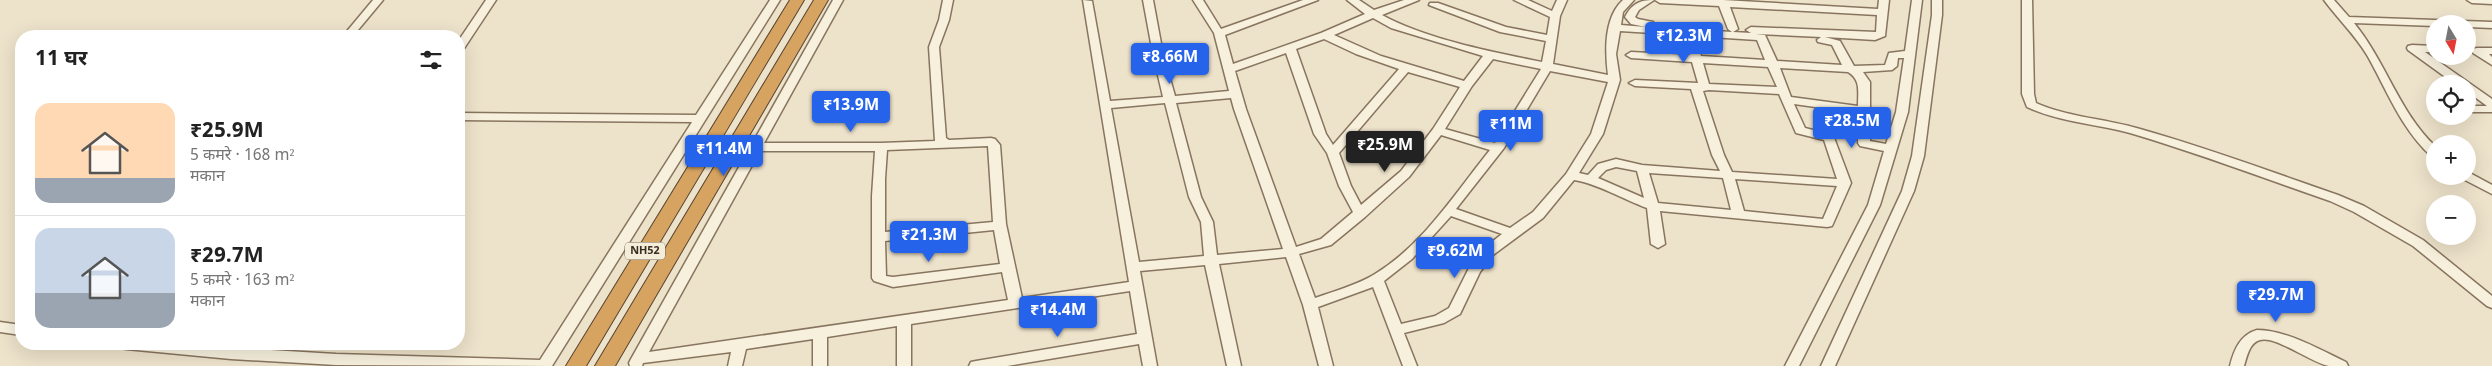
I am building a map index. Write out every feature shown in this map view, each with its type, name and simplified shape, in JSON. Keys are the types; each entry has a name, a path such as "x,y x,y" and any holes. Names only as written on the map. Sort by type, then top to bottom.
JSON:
{"highway":[{"name":"NH52","path":"576,366 797,0"},
{"name":"NH52","path":"605,366 821,0"}],"street":[{"path":"353,30 378,0"},
{"path":"465,39 491,0"},
{"path":"185,350 372,362 545,365 775,0"},
{"path":"636,362 838,0"},
{"path":"946,144 940,139 934,47 944,20 948,0"},
{"path":"1148,0 1195,198 1207,222 1211,260 1234,366"},
{"path":"1198,0 1220,33 1240,109 1310,305 1326,366"},
{"path":"1220,33 1313,0"},
{"path":"1352,0 1395,26 1490,55 1614,80"},
{"path":"1230,69 1325,35 1373,14 1414,0"},
{"path":"1519,0 1555,16"},
{"path":"1310,305 1377,280 1406,259 1448,211 1498,148 1547,67 1555,16 1562,0"},
{"path":"1396,330 1439,320 1455,311 1474,271 1488,252 1538,215 1571,176 1597,134 1614,80 1611,54 1616,28 1616,14 1622,5 1629,0"},
{"path":"1649,0 1635,8 1630,17 1632,21 1640,24 1875,37 1881,34 1884,0"},
{"path":"1660,0 1782,3 1882,12"},
{"path":"1792,366 1874,205 1902,112 1917,0"},
{"path":"1828,366 1908,192 1918,156 1938,15 1936,0"},
{"path":"2027,0 2028,94 2031,105 2044,111 2114,125 2173,142 2334,198 2359,209 2418,242 2492,303"},
{"path":"2329,0 2370,52 2398,107 2426,146"},
{"path":"2472,0 2492,0"},
{"path":"1087,1 1150,366"},
{"path":"1723,3 1733,29"},
{"path":"1434,5 1504,30 1552,38"},
{"path":"2346,20 2426,23"},
{"path":"2476,24 2492,25"},
{"path":"1616,28 1834,42 1850,69 1858,74 1864,82 1864,143 1891,149"},
{"path":"1689,33 1696,59 1700,87 1718,154 1728,175 1739,215"},
{"path":"1325,35 1357,52 1467,85"},
{"path":"1571,176 1591,179 1600,185 1653,206 1827,223 1845,182 1829,138 1800,130 1761,37"},
{"path":"1290,48 1320,134 1333,153 1345,186 1360,214"},
{"path":"2426,49 2412,48 2426,58"},
{"path":"2476,51 2492,51"},
{"path":"2476,53 2492,62"},
{"path":"1630,55 1850,69 1888,68 1891,66 1893,55 1911,54"},
{"path":"1132,267 1292,252 1326,242 1405,174 1438,131 1467,85 1490,55"},
{"path":"2436,65 2450,75"},
{"path":"1333,153 1406,68"},
{"path":"1635,83 1785,95 1864,110"},
{"path":"2476,93 2492,104"},
{"path":"1106,105 1170,98 1237,94"},
{"path":"2476,109 2492,108"},
{"path":"465,116 701,118"},
{"path":"1438,131 1498,148"},
{"path":"756,147 881,147 991,142 994,145 994,188 1007,266 1016,302"},
{"path":"881,147 877,179 880,237 879,278 884,281 893,282 1007,266"},
{"path":"1591,179 1602,167 1616,163 1642,169 1845,182"},
{"path":"1642,169 1653,206 1658,244"},
{"path":"2476,180 2489,186"},
{"path":"1448,211 1512,233"},
{"path":"880,237 1000,225"},
{"path":"1377,280 1410,366"},
{"path":"636,362 904,319 1135,286"},
{"path":"904,319 904,366"},
{"path":"0,327 15,329"},
{"path":"820,333 820,366"},
{"path":"2237,366 2241,349 2256,336 2263,335 2279,339 2341,366"},
{"path":"976,366 1145,338"},
{"path":"735,366 739,346"}]}
